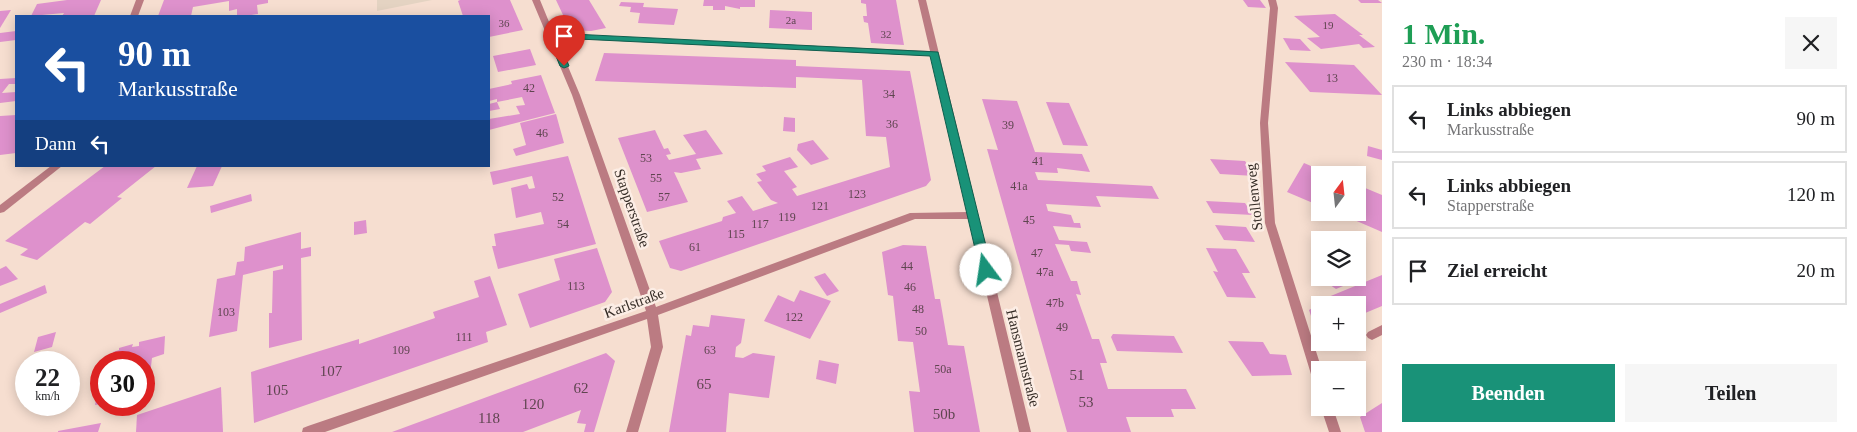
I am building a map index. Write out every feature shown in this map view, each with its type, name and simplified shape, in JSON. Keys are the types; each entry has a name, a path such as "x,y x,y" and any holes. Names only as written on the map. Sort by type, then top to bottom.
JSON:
{"street":[{"path":"134,15 140,0"},
{"name":"Stapperstraße","path":"536,0 595,146 652,313 657,346 632,432"},
{"name":"Hansmannstraße","path":"922,0 1025,432"},
{"name":"Stollenweg","path":"1272,0 1274,8 1264,123 1270,223 1313,361"},
{"path":"552,36 934,54"},
{"path":"0,210 55,167"},
{"name":"Karlstraße","path":"308,432 652,313 914,215 972,216"},
{"path":"1330,416 1335,432"}],"shaded area":[{"path":"377,0 432,0 377,11"}],"building":[{"path":"67,0 101,0 94,15 63,15 64,13 32,15 37,4"},
{"path":"164,0 268,0 268,3 257,5 258,14 252,15 237,15 237,9 229,11 229,1 193,7 191,15 158,15"},
{"path":"510,0 523,30 490,37 490,15 463,15 458,1"},
{"path":"556,0 589,0 606,28 591,31 570,30"},
{"path":"704,0 755,0 755,7 740,7 740,9 725,6 725,10 713,10 713,6 703,6"},
{"path":"861,0 896,0 904,45 871,43 868,23 864,22 863,16 867,16 866,4 861,3"},
{"path":"1243,0 1260,0 1266,8 1248,7"},
{"path":"1358,0 1378,0 1382,3 1361,3"},
{"path":"621,2 644,3 643,7 678,9 674,25 638,23 640,13 630,12 631,7 619,6"},
{"path":"11,10 0,28 0,11"},
{"path":"770,10 812,12 812,30 769,28"},
{"path":"1335,14 1363,35 1359,35 1375,47 1363,48 1359,44 1321,49 1307,38 1320,37 1294,16"},
{"path":"15,31 15,40 0,42 0,33"},
{"path":"1283,38 1300,39 1311,51 1290,50"},
{"path":"530,49 536,65 498,72 493,56"},
{"path":"604,53 796,60 796,66 910,71 931,180 926,186 681,271 670,268 659,241 722,221 723,217 736,213 727,201 742,196 753,211 778,203 771,200 757,182 762,181 756,174 766,171 762,166 790,157 798,167 784,171 797,187 792,189 797,196 890,167 886,137 866,136 862,80 796,77 796,88 595,81"},
{"path":"1285,62 1354,65 1382,95 1310,92"},
{"path":"541,75 555,113 490,130 490,119 520,114 516,106 525,105 522,97 497,102 497,99 490,101 490,89 512,84 511,81"},
{"path":"15,78 15,84 9,84 2,93 15,92 15,101 0,103 0,79"},
{"path":"982,99 1017,101 1035,152 1082,154 1090,172 1057,168 1058,173 1035,172 1038,180 1152,186 1159,199 1096,196 1101,207 1046,204 1048,211 1071,215 1074,223 1080,223 1081,228 1053,226 1059,240 1087,242 1091,253 1071,251 1069,245 1055,244 1071,281 1077,281 1081,295 1076,294 1092,339 1099,339 1107,363 1100,363 1108,389 1186,389 1196,409 1171,409 1174,417 1126,417 1131,432 1067,432 987,149 998,150"},
{"path":"497,102 500,109 490,111 490,104"},
{"path":"1046,102 1069,103 1088,146 1063,145"},
{"path":"556,114 564,143 516,156 513,149 526,145 520,123"},
{"path":"15,115 15,153 0,155 0,116"},
{"path":"784,117 795,118 795,132 783,131"},
{"path":"655,130 664,149 668,148 671,154 666,155 669,160 696,154 683,135 706,130 723,154 696,159 701,169 681,173 674,172 688,202 647,212 618,138"},
{"path":"813,140 829,159 811,165 797,150 798,144"},
{"path":"1368,146 1382,150 1382,160 1367,156"},
{"path":"568,156 596,244 498,269 492,246 496,246 494,234 544,224 541,212 516,218 511,188 527,184 529,189 535,188 532,176 493,185 490,172"},
{"path":"1210,159 1245,161 1255,176 1220,174"},
{"path":"1304,163 1311,166 1311,202 1287,192"},
{"path":"104,167 155,167 117,197 122,198 90,224 85,222 37,260 20,255 28,249 5,241"},
{"path":"197,167 222,167 213,186 187,188"},
{"path":"1366,188 1382,195 1382,232 1357,221 1366,221"},
{"path":"251,194 252,201 211,213 210,206"},
{"path":"1206,201 1245,203 1253,215 1213,213"},
{"path":"366,220 367,233 354,235 354,222"},
{"path":"1215,225 1246,227 1255,242 1224,240"},
{"path":"301,232 301,249 311,247 311,256 301,258 302,340 269,348 269,313 272,313 273,271 283,269 283,265 243,275 237,331 209,337 217,279 235,275 237,262 244,261 245,247"},
{"path":"903,245 926,246 935,299 940,299 948,345 964,346 980,432 914,432 909,391 920,392 913,342 898,341 893,296 888,295 882,252"},
{"path":"597,248 612,292 605,302 530,328 518,294 560,280 554,259"},
{"path":"1206,248 1236,249 1250,273 1242,273 1256,298 1227,297 1213,271 1218,272"},
{"path":"6,266 18,279 0,286 0,269"},
{"path":"825,273 839,291 827,296 814,277"},
{"path":"1382,275 1382,306 1366,313 1366,296 1331,296 1355,286 1366,286 1366,282"},
{"path":"490,276 507,325 486,332 488,342 254,423 251,372 359,339 359,344 435,318 433,312 479,297 474,281"},
{"path":"45,285 47,293 0,313 0,304"},
{"path":"1332,286 1343,286 1336,289"},
{"path":"800,290 831,301 810,339 764,321 778,295 794,302"},
{"path":"711,315 745,319 741,343 736,347 735,357 743,358 753,353 775,356 769,398 729,393 726,432 669,432 686,335 691,336 693,325 709,327"},
{"path":"56,332 52,347 34,351 38,337"},
{"path":"1113,334 1174,336 1183,353 1117,351 1111,337"},
{"path":"165,336 164,354 155,357 155,351 116,351 119,348 133,344 132,347 139,346 139,342"},
{"path":"1228,341 1263,342 1270,354 1286,355 1292,375 1252,376"},
{"path":"606,353 615,361 594,432 584,432 586,424 577,423 581,410 523,432 392,432"},
{"path":"819,360 839,364 836,384 816,379"},
{"path":"221,387 223,432 136,432 137,416 155,416 155,409"},
{"path":"1382,403 1382,432 1365,432 1360,417 1366,416 1366,413"},
{"path":"101,423 98,432 58,432 58,431"}],"route":[{"path":"564,66 552,36 934,54 986,270"}]}
